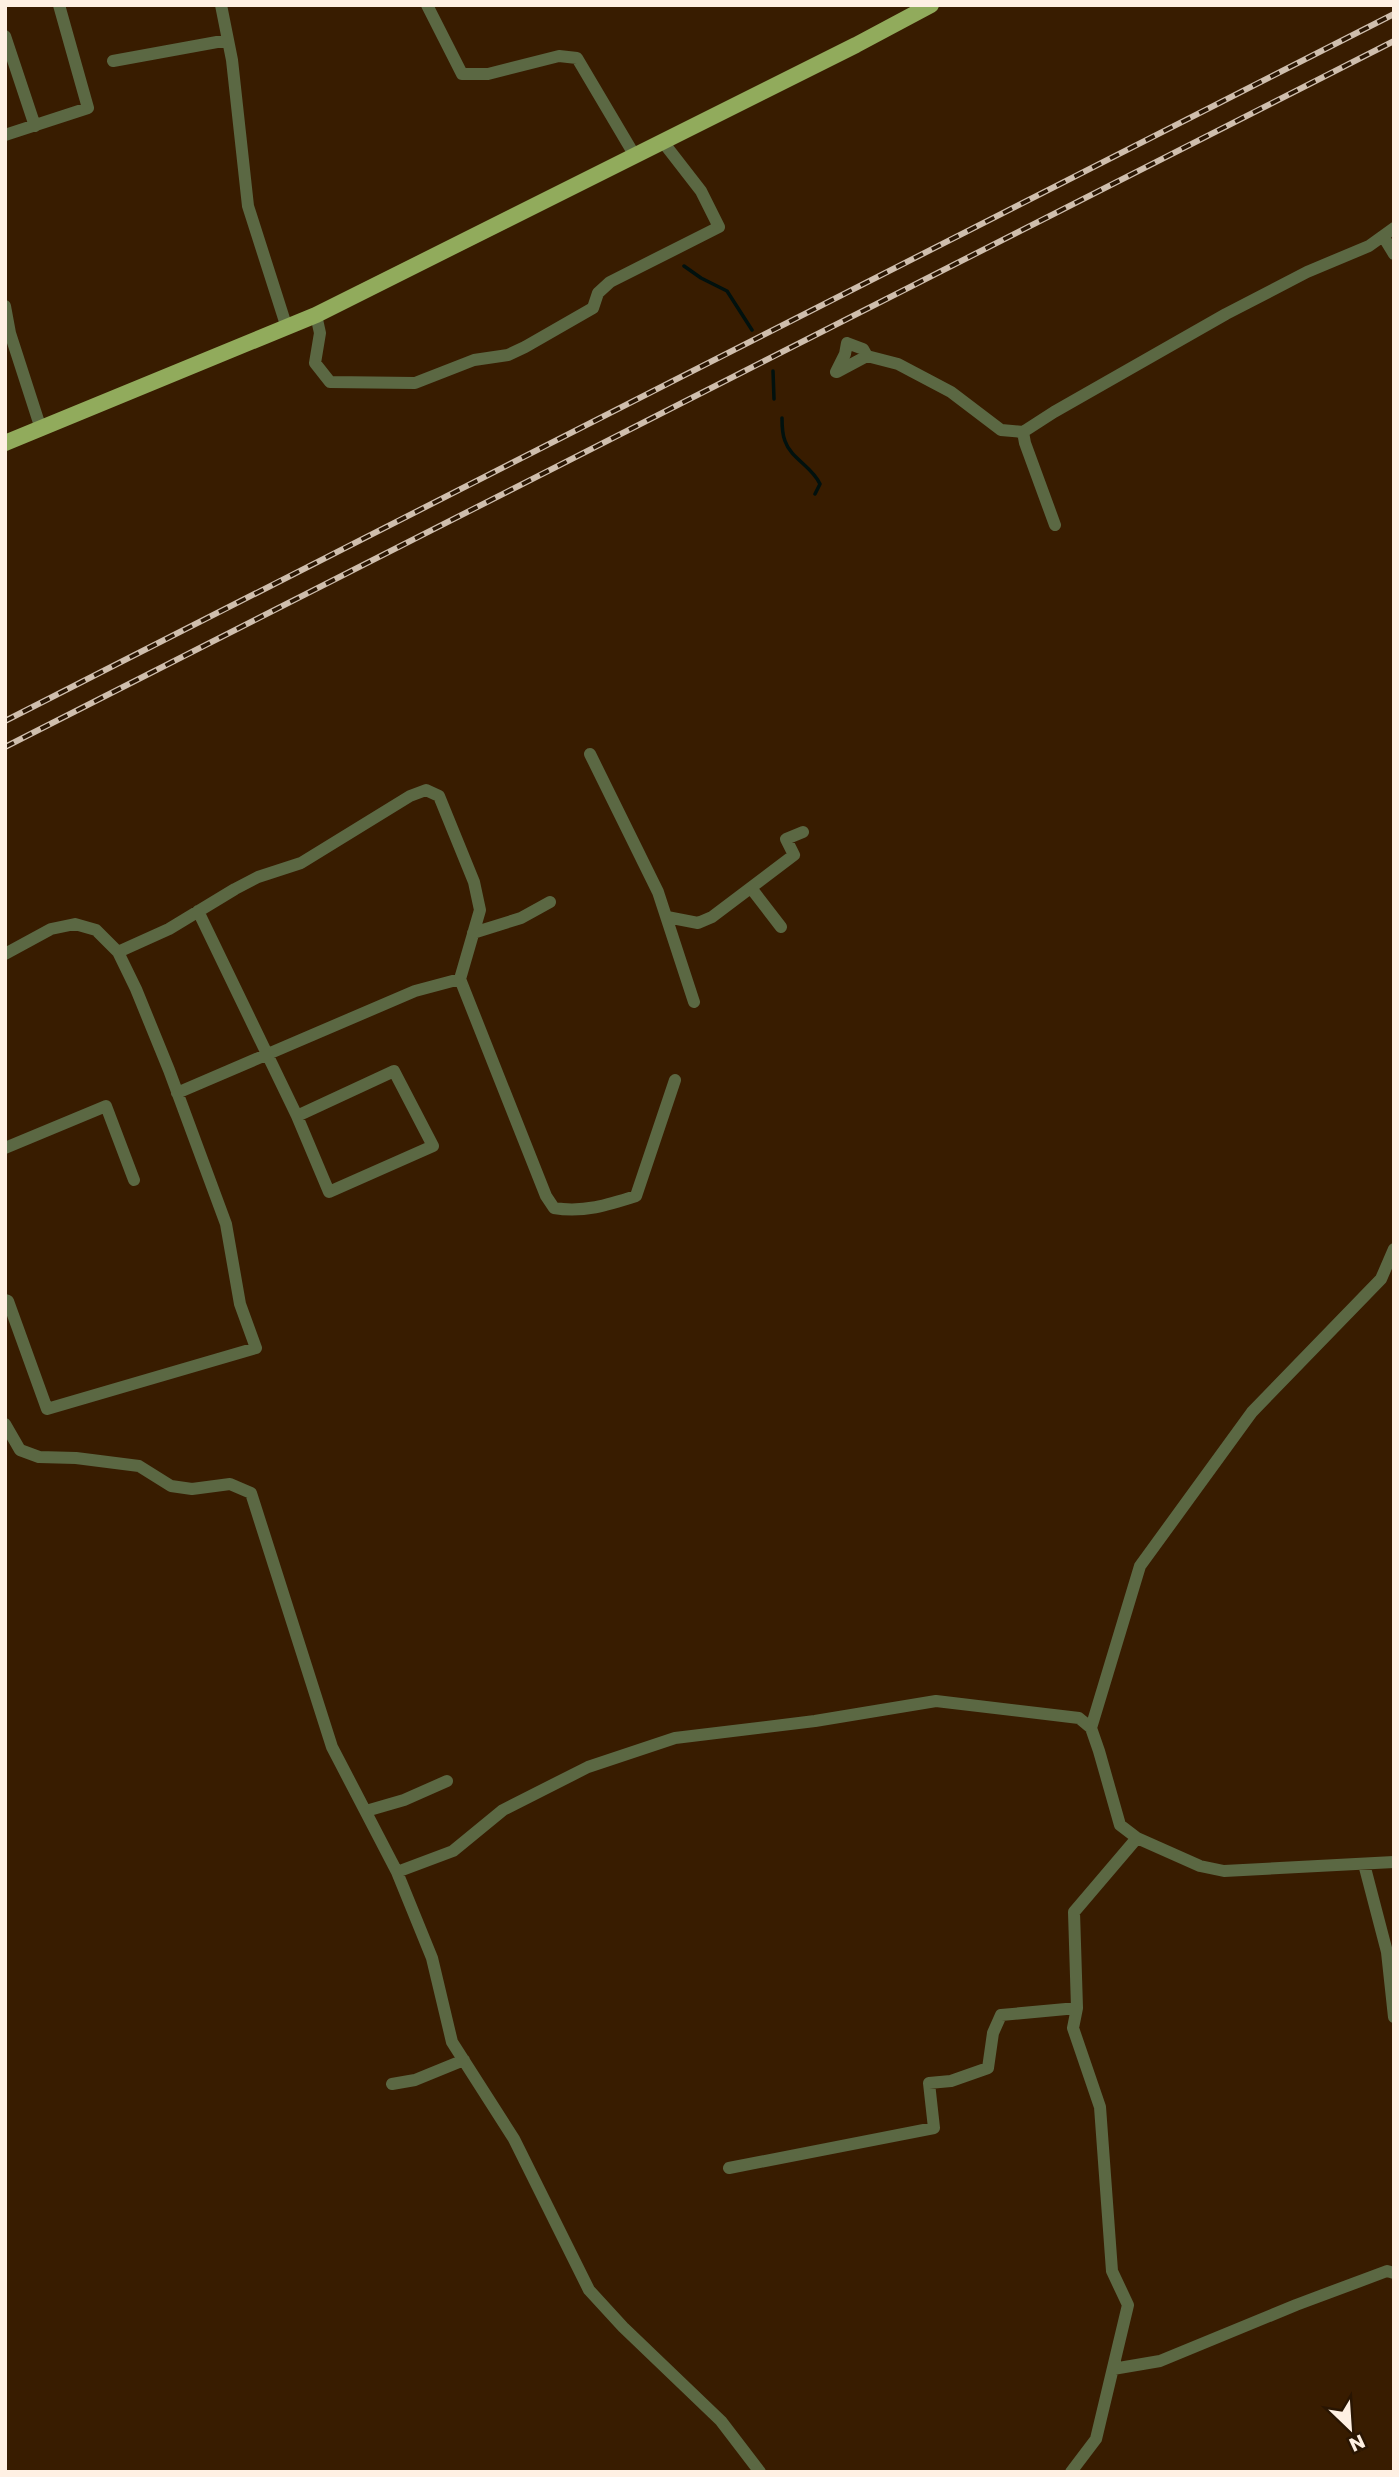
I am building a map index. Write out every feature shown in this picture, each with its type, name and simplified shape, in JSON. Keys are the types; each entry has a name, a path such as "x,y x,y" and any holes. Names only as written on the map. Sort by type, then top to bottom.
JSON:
{"main road":[{"path":"5,443 316,316 931,5"}],"street":[{"path":"5,135 88,108 59,5"},
{"path":"221,5 228,40 248,206 287,328"},
{"path":"426,5 462,74 488,74 559,56 577,58 635,156"},
{"path":"5,36 35,126"},
{"path":"113,61 228,40"},
{"path":"316,316 320,333 315,363 330,382 415,383 474,360 508,355 525,347 593,308 598,293 610,282 719,227 701,191 663,142"},
{"path":"867,356 898,364 951,392 1001,430 1023,432 1226,314 1307,272 1369,246 1389,232 1394,254"},
{"path":"5,306 10,333 41,429"},
{"path":"1023,432 1055,525"},
{"path":"590,754 658,891 694,1002"},
{"path":"118,952 169,929 258,877 301,863 410,796 426,790 439,796 474,883 480,910 460,979 554,1208 573,1211 608,1205 636,1196 675,1080"},
{"path":"667,917 698,923 712,917 794,855 786,839 803,832"},
{"path":"751,888 781,927"},
{"path":"473,933 522,918 550,902"},
{"path":"198,911 297,1116 329,1192 433,1146 394,1071 297,1116"},
{"path":"5,954 51,929 75,924 96,930 118,952 136,989 226,1224 240,1304 256,1348 47,1409 8,1301 5,1300"},
{"path":"177,1093 415,991 460,979"},
{"path":"5,1148 106,1106 134,1180"},
{"path":"1394,1249 1381,1279 1252,1412 1140,1566 1091,1728 1120,1825 1137,1838 1200,1866 1224,1871 1394,1862"},
{"path":"5,1424 20,1450 39,1457 76,1458 139,1466 171,1486 192,1489 230,1484 251,1493 332,1746 397,1872 432,1958 452,2042 514,2139 589,2290 623,2328 721,2421 760,2472"},
{"path":"397,1872 453,1851 502,1810 589,1767 675,1738 815,1721 936,1701 1079,1718 1091,1728"},
{"path":"366,1811 404,1800 447,1781"},
{"path":"1071,2472 1096,2439 1128,2305 1112,2270 1100,2107 1073,2028 1077,2008 1074,1912 1137,1838"},
{"path":"1364,1864 1387,1952 1394,2017"},
{"path":"729,2168 933,2128 929,2083 951,2081 988,2068 993,2033 1001,2015 1077,2008"},
{"path":"392,2084 415,2080 464,2060"},
{"path":"1113,2369 1160,2361 1296,2305 1391,2270"}],"waterway":[{"path":"684,266 727,291 752,330"},
{"path":"773,371 774,399"},
{"path":"782,418 783,435 788,447 820,484 815,494"}],"railway":[{"path":"5,721 1394,14"},
{"path":"5,747 1394,41"}]}
